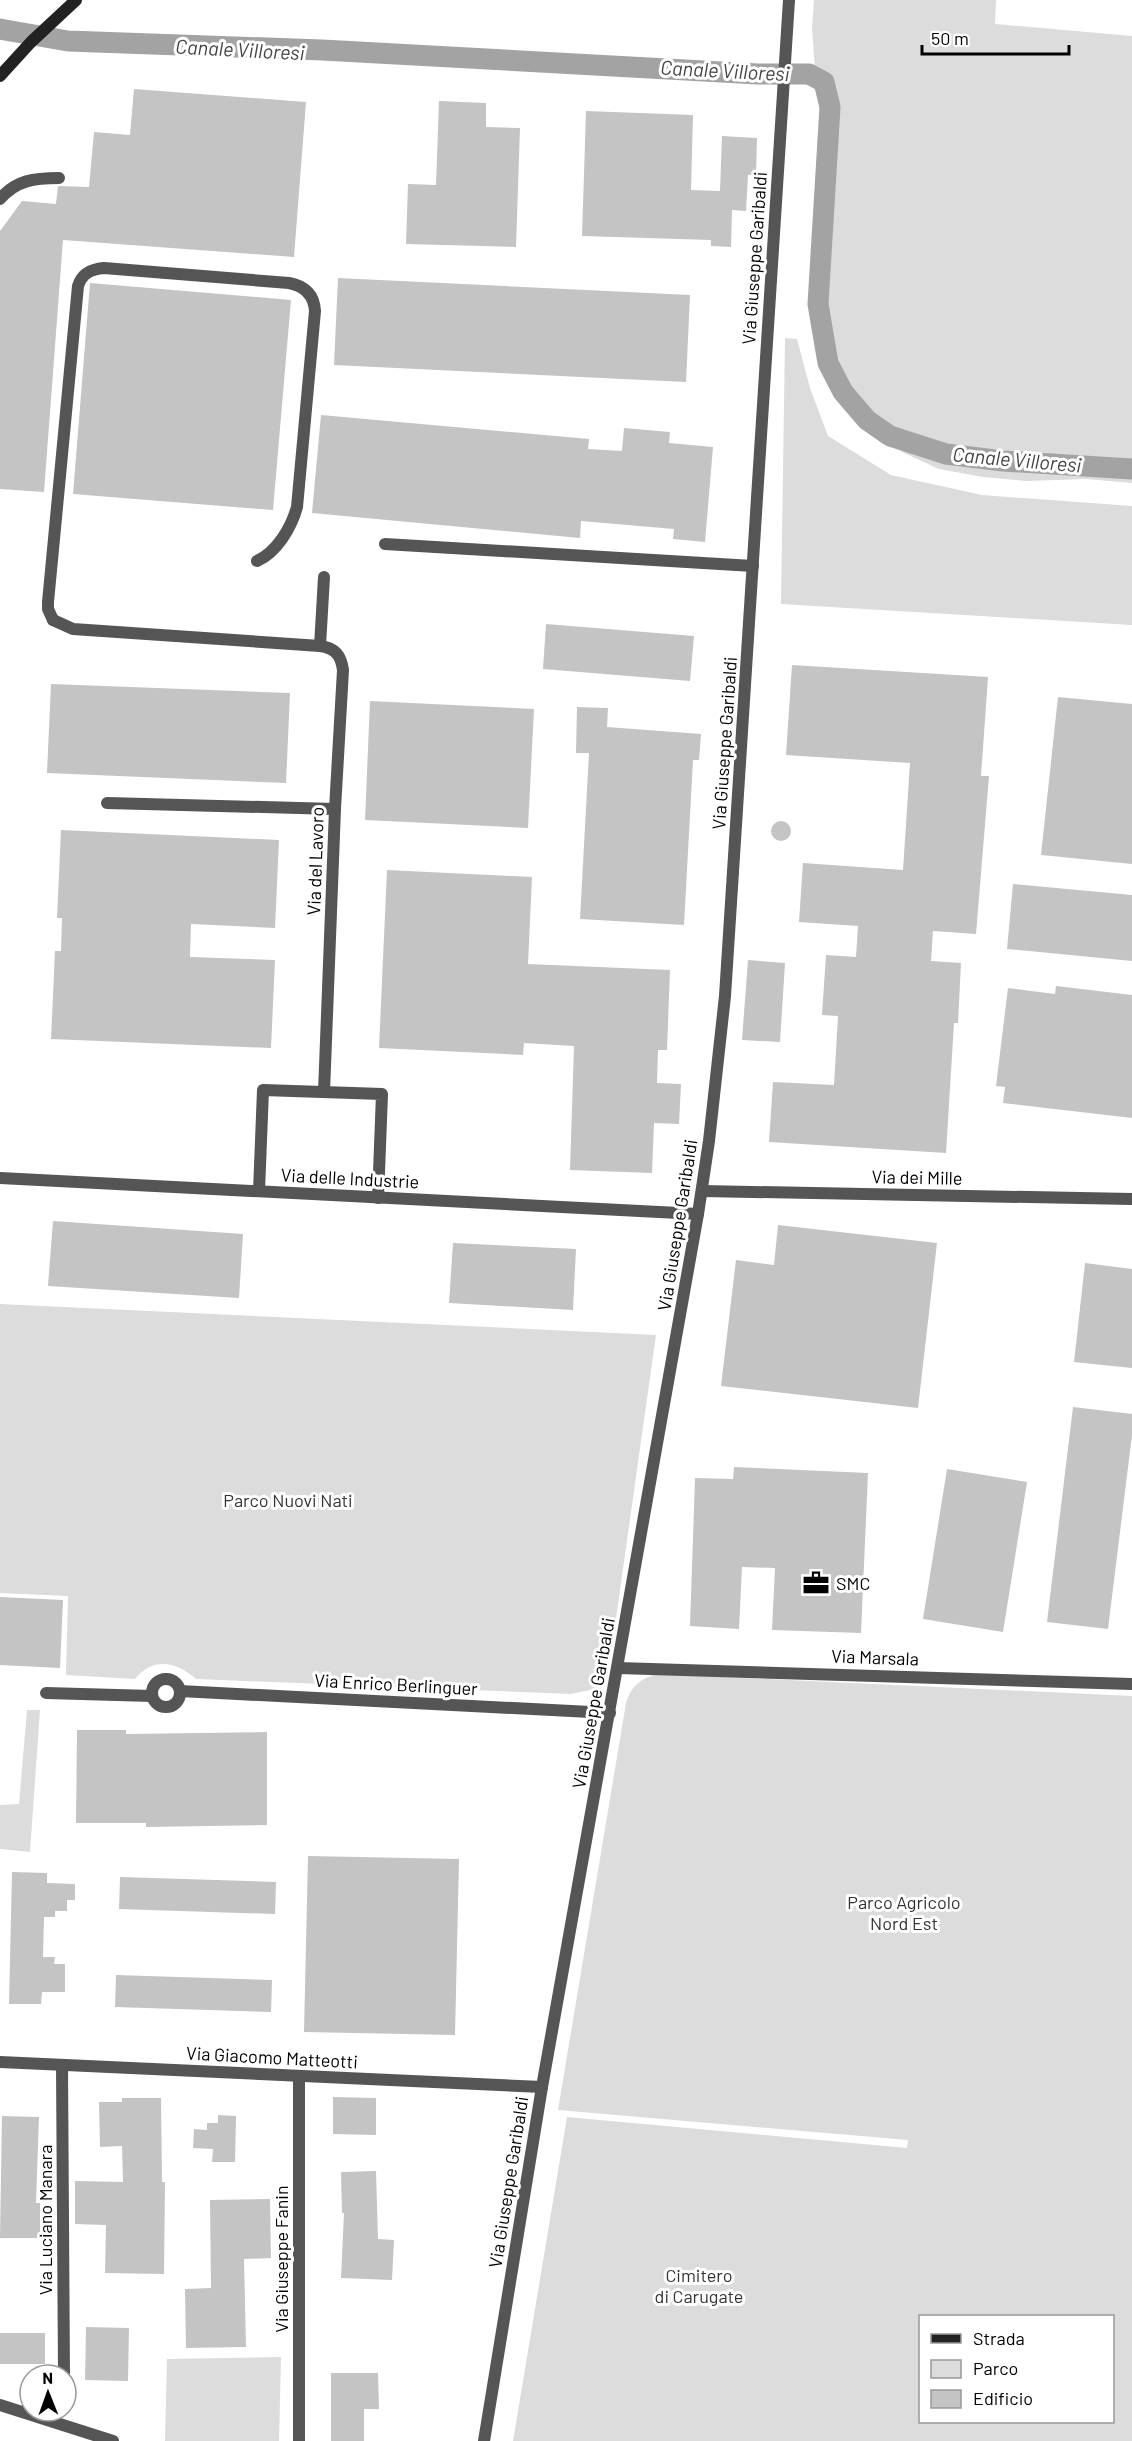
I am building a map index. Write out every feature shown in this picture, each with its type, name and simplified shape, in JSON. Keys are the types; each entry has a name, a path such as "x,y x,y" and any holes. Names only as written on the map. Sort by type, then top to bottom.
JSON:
{"main road":[{"path":"2,73 76,0"}],"street":[{"name":"Via Giuseppe Garibaldi","path":"484,2441 542,2087 702,1191 724,1007 789,0"},
{"path":"0,199 15,185 24,181 34,178 59,178"},
{"path":"257,561 272,552 291,523 297,507 315,311 312,297 302,288 289,284 125,269 96,269 84,275 78,286 48,602 48,609 53,620 73,629 320,646 324,577"},
{"path":"385,544 753,566"},
{"name":"Via del Lavoro","path":"320,646 336,652 341,658 344,670 335,809 324,1092"},
{"path":"107,803 335,809"},
{"path":"259,1191 263,1090 382,1094 378,1198"},
{"name":"Via delle Industrie","path":"0,1178 698,1214"},
{"name":"Via dei Mille","path":"702,1191 1132,1199"},
{"name":"Via Marsala","path":"618,1668 1132,1684"},
{"name":"Via Enrico Berlinguer","path":"152,1696 153,1686 165,1678 174,1681 180,1691 610,1713"},
{"path":"46,1693 152,1696 156,1703 167,1707 176,1703 180,1691"},
{"name":"Via Giacomo Matteotti","path":"0,2062 542,2087"},
{"name":"Via Luciano Manara","path":"62,2065 64,2363"},
{"name":"Via Giuseppe Fanin","path":"299,2076 299,2441"},
{"path":"0,2405 113,2441"}],"green space":[{"path":"814,0 996,0 995,24 1132,36 1132,483 1086,479 1026,481 983,477 939,469 904,453 874,430 852,404 834,372 827,327 830,106 827,93 816,84 812,28"},
{"path":"785,338 797,339 810,388 828,436 891,475 982,495 1132,506 1132,625 781,604"},
{"name":"Parco Nuovi Nati","path":"0,1304 656,1335 608,1675 599,1688 571,1694 196,1679 173,1665 165,1664 149,1667 135,1679 66,1675 68,1596 0,1593"},
{"name":"Parco Agricolo Nord Est","path":"658,1674 1132,1696 1132,2441 513,2441 567,2117 907,2148 908,2140 558,2110 626,1703 634,1688 642,1680"},
{"path":"27,1710 40,1710 30,1852 0,1849 0,1805 19,1804"},
{"path":"281,2357 279,2441 165,2441 167,2359"}],"building":[{"path":"134,89 306,102 294,257 63,240 44,492 0,489 0,231 22,201 56,204 58,186 89,187 94,132 130,135"},
{"path":"439,101 486,103 486,127 520,128 516,247 406,244 408,184 436,185"},
{"path":"586,111 693,115 691,190 720,191 722,136 757,138 756,175 748,175 746,211 732,210 731,247 711,246 711,240 582,236"},
{"path":"338,278 690,295 686,382 334,365"},
{"path":"90,283 291,300 273,510 73,494"},
{"path":"321,415 589,439 588,449 622,451 624,428 670,432 669,443 713,447 705,542 673,539 674,529 581,521 580,538 312,513"},
{"path":"546,624 694,636 690,681 543,669"},
{"path":"792,665 988,677 981,776 989,776 976,934 933,931 931,961 961,963 958,1023 954,1023 946,1153 769,1142 773,1082 834,1085 838,1016 822,1015 826,955 856,957 858,926 799,922 803,863 903,870 910,763 786,755"},
{"path":"51,684 290,693 286,783 47,773"},
{"path":"1058,697 1132,704 1132,864 1041,855"},
{"path":"370,701 534,709 528,828 365,820"},
{"path":"577,707 608,708 607,727 701,734 699,760 693,760 684,925 580,919 589,753 576,753"},
{"path":"777,821 785,821 791,827 791,835 785,841 777,841 771,835 771,827"},
{"path":"61,830 279,840 275,928 191,924 190,957 275,960 271,1048 51,1039 55,951 61,951 62,918 57,918"},
{"path":"387,870 532,877 528,964 670,970 667,1050 658,1050 657,1083 681,1084 679,1124 654,1123 652,1173 570,1170 574,1046 524,1043 523,1055 379,1048"},
{"path":"1013,884 1132,895 1132,961 1007,949"},
{"path":"748,960 785,963 780,1042 742,1040"},
{"path":"1056,986 1132,995 1132,1118 1003,1103 1005,1087 996,1086 1008,988 1055,994"},
{"path":"53,1221 243,1234 239,1298 48,1286"},
{"path":"778,1225 937,1243 918,1408 721,1386 736,1260 774,1265"},
{"path":"453,1243 576,1249 573,1310 449,1303"},
{"path":"1085,1263 1132,1269 1132,1368 1074,1362"},
{"path":"1073,1407 1132,1414 1132,1435 1108,1629 1047,1622"},
{"path":"734,1467 868,1473 861,1633 772,1630 775,1568 742,1567 739,1629 690,1626 695,1478 733,1479"},
{"path":"947,1469 1027,1482 1003,1632 923,1619"},
{"path":"0,1597 63,1600 60,1668 0,1665"},
{"path":"77,1730 126,1730 126,1734 267,1732 267,1825 146,1827 146,1823 76,1823"},
{"path":"308,1856 459,1859 455,2035 304,2032"},
{"path":"12,1872 47,1873 47,1883 75,1884 75,1900 67,1900 67,1911 55,1911 55,1917 44,1917 43,1957 55,1957 54,1964 65,1964 65,1992 42,1992 41,2004 9,2004"},
{"path":"120,1877 276,1882 275,1914 119,1909"},
{"path":"116,1975 272,1980 271,2012 115,2007"},
{"path":"333,2097 376,2098 376,2135 333,2134"},
{"path":"122,2098 161,2098 162,2182 165,2182 164,2274 105,2273 106,2225 75,2224 75,2181 123,2182 122,2146 100,2147 99,2102 122,2102"},
{"path":"218,2115 236,2116 235,2162 212,2162 213,2149 193,2148 194,2129 207,2130 207,2123 218,2123"},
{"path":"2,2116 39,2117 36,2203 40,2203 40,2238 0,2238"},
{"path":"376,2171 378,2239 394,2240 392,2280 341,2278 344,2213 342,2213 341,2172"},
{"path":"270,2199 271,2258 244,2259 246,2347 186,2348 185,2289 211,2288 210,2200"},
{"path":"86,2327 129,2328 128,2381 85,2380"},
{"path":"0,2333 45,2333 45,2363 0,2364"},
{"path":"331,2373 378,2373 379,2409 364,2409 364,2441 331,2441"}],"waterway":[{"name":"Canale Villoresi","path":"0,29 68,41 322,50 758,74 809,74 824,82 830,107 818,304 828,363 843,392 867,420 890,436 946,454 1003,461 1132,469"}],"place":[{"name":"SMC","path":"816,1583"}],"park label":[{"name":"Cimitero di Carugate","path":"699,2285"}]}
